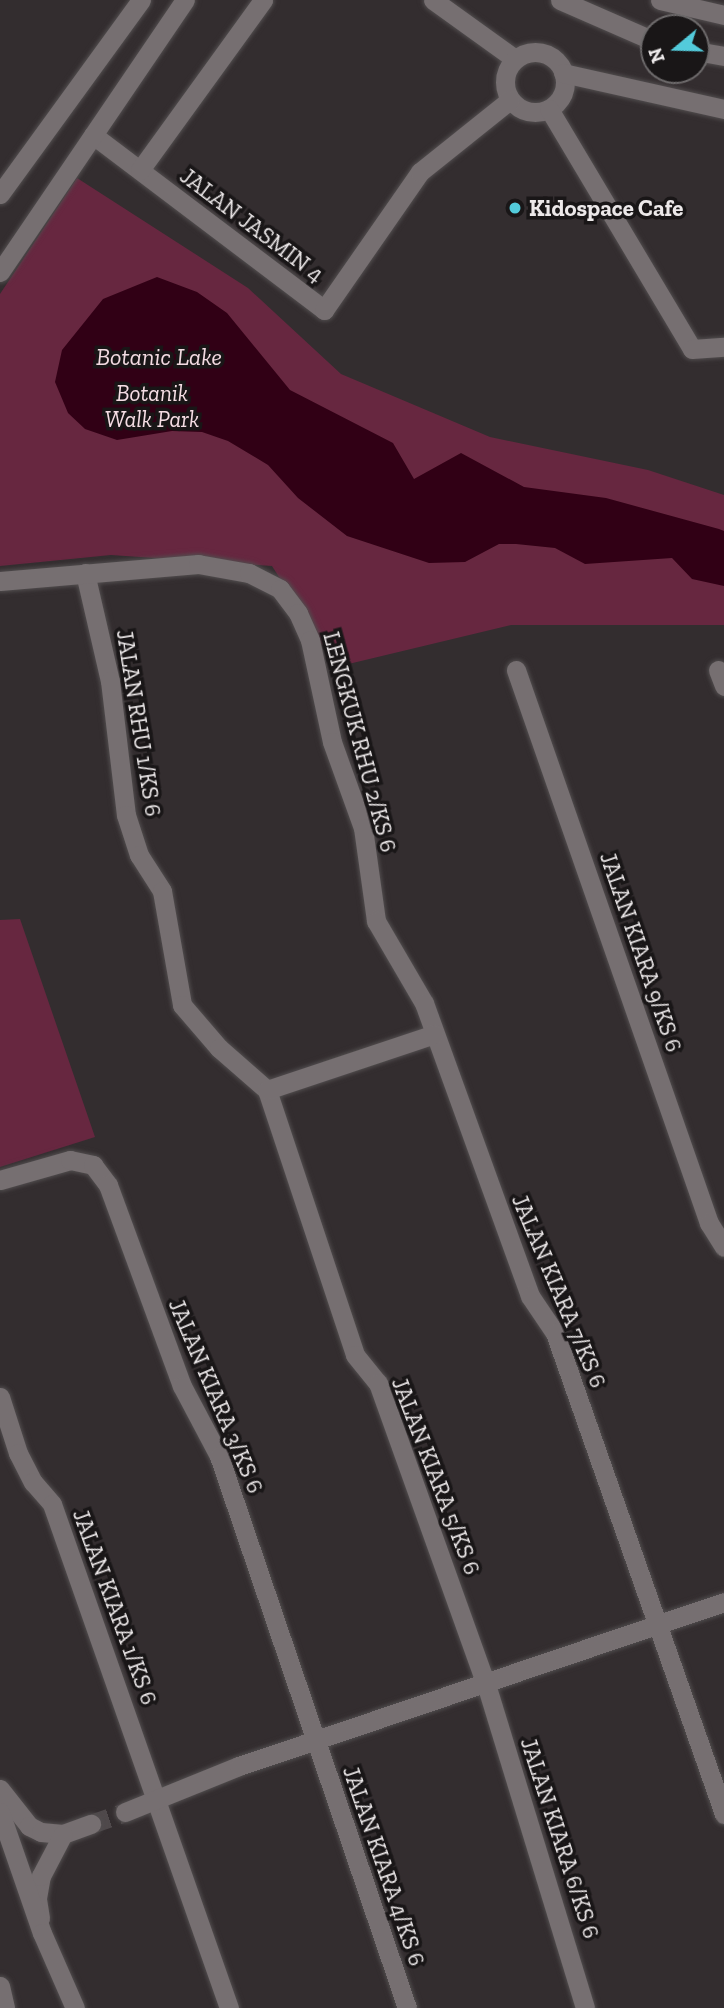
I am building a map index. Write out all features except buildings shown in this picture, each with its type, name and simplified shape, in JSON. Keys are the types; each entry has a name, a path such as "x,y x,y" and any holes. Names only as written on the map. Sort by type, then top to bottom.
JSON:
{"street":[{"path":"0,194 141,0"},
{"path":"0,272 185,0"},
{"path":"140,170 264,0"},
{"path":"433,0 515,59"},
{"path":"560,0 640,35"},
{"path":"660,0 724,15"},
{"path":"564,73 561,98 549,109 526,112 510,100 504,81 515,59 527,52 547,54 564,73 724,109"},
{"name":"JALAN JASMIN 4","path":"93,135 324,310 420,172 510,100"},
{"path":"549,109 692,349 724,347"},
{"name":"LENGKUK RHU 2/KS 6","path":"0,581 198,564 249,573 280,589 310,640 332,742 363,828 376,921 412,978"},
{"name":"JALAN RHU 1/KS 6","path":"85,573 110,681 126,815 139,855 162,891 183,1005 219,1048 267,1090"},
{"name":"JALAN KIARA 9/KS 6","path":"516,670 709,1223 724,1247"},
{"name":"JALAN KIARA 7/KS 6","path":"412,978 530,1297 555,1333 724,1814"},
{"path":"267,1090 434,1034"},
{"name":"JALAN KIARA 5/KS 6","path":"267,1090 355,1355 378,1383 486,1684"},
{"name":"JALAN KIARA 3/KS 6","path":"0,1180 70,1160 93,1165 108,1185 181,1386 219,1456 315,1741"},
{"name":"JALAN KIARA 1/KS 6","path":"0,1397 18,1453 33,1482 52,1504 229,2008"},
{"path":"125,1812 315,1741 724,1602"},
{"name":"JALAN KIARA 6/KS 6","path":"486,1684 585,2008"},
{"name":"JALAN KIARA 4/KS 6","path":"315,1741 407,2008"},
{"path":"0,1789 29,1826 63,1834 91,1824"},
{"path":"0,1812 42,1933 75,2008"},
{"path":"42,1933 37,1898 41,1876 63,1834"},
{"path":"0,1986 5,2008"}],"green space":[{"name":"Botanik Walk Park","path":"77,178 248,288 341,374 490,437 648,470 724,495 724,625 511,625 336,667 272,566 111,555 0,566 0,294"},
{"path":"20,919 95,1137 0,1167 0,920"}],"water":[{"name":"Botanic Lake","path":"157,277 197,292 227,313 290,390 393,443 414,479 461,453 524,487 606,498 719,529 724,531 724,586 692,579 672,558 585,564 555,548 516,544 499,544 465,562 429,563 347,536 298,498 268,465 228,441 202,432 172,431 117,440 85,429 68,413 55,382 62,350 103,299"}],"tunnel":[{"path":"91,1824 125,1812"}],"place":[{"name":"Kidospace Cafe","path":"515,208"}]}
